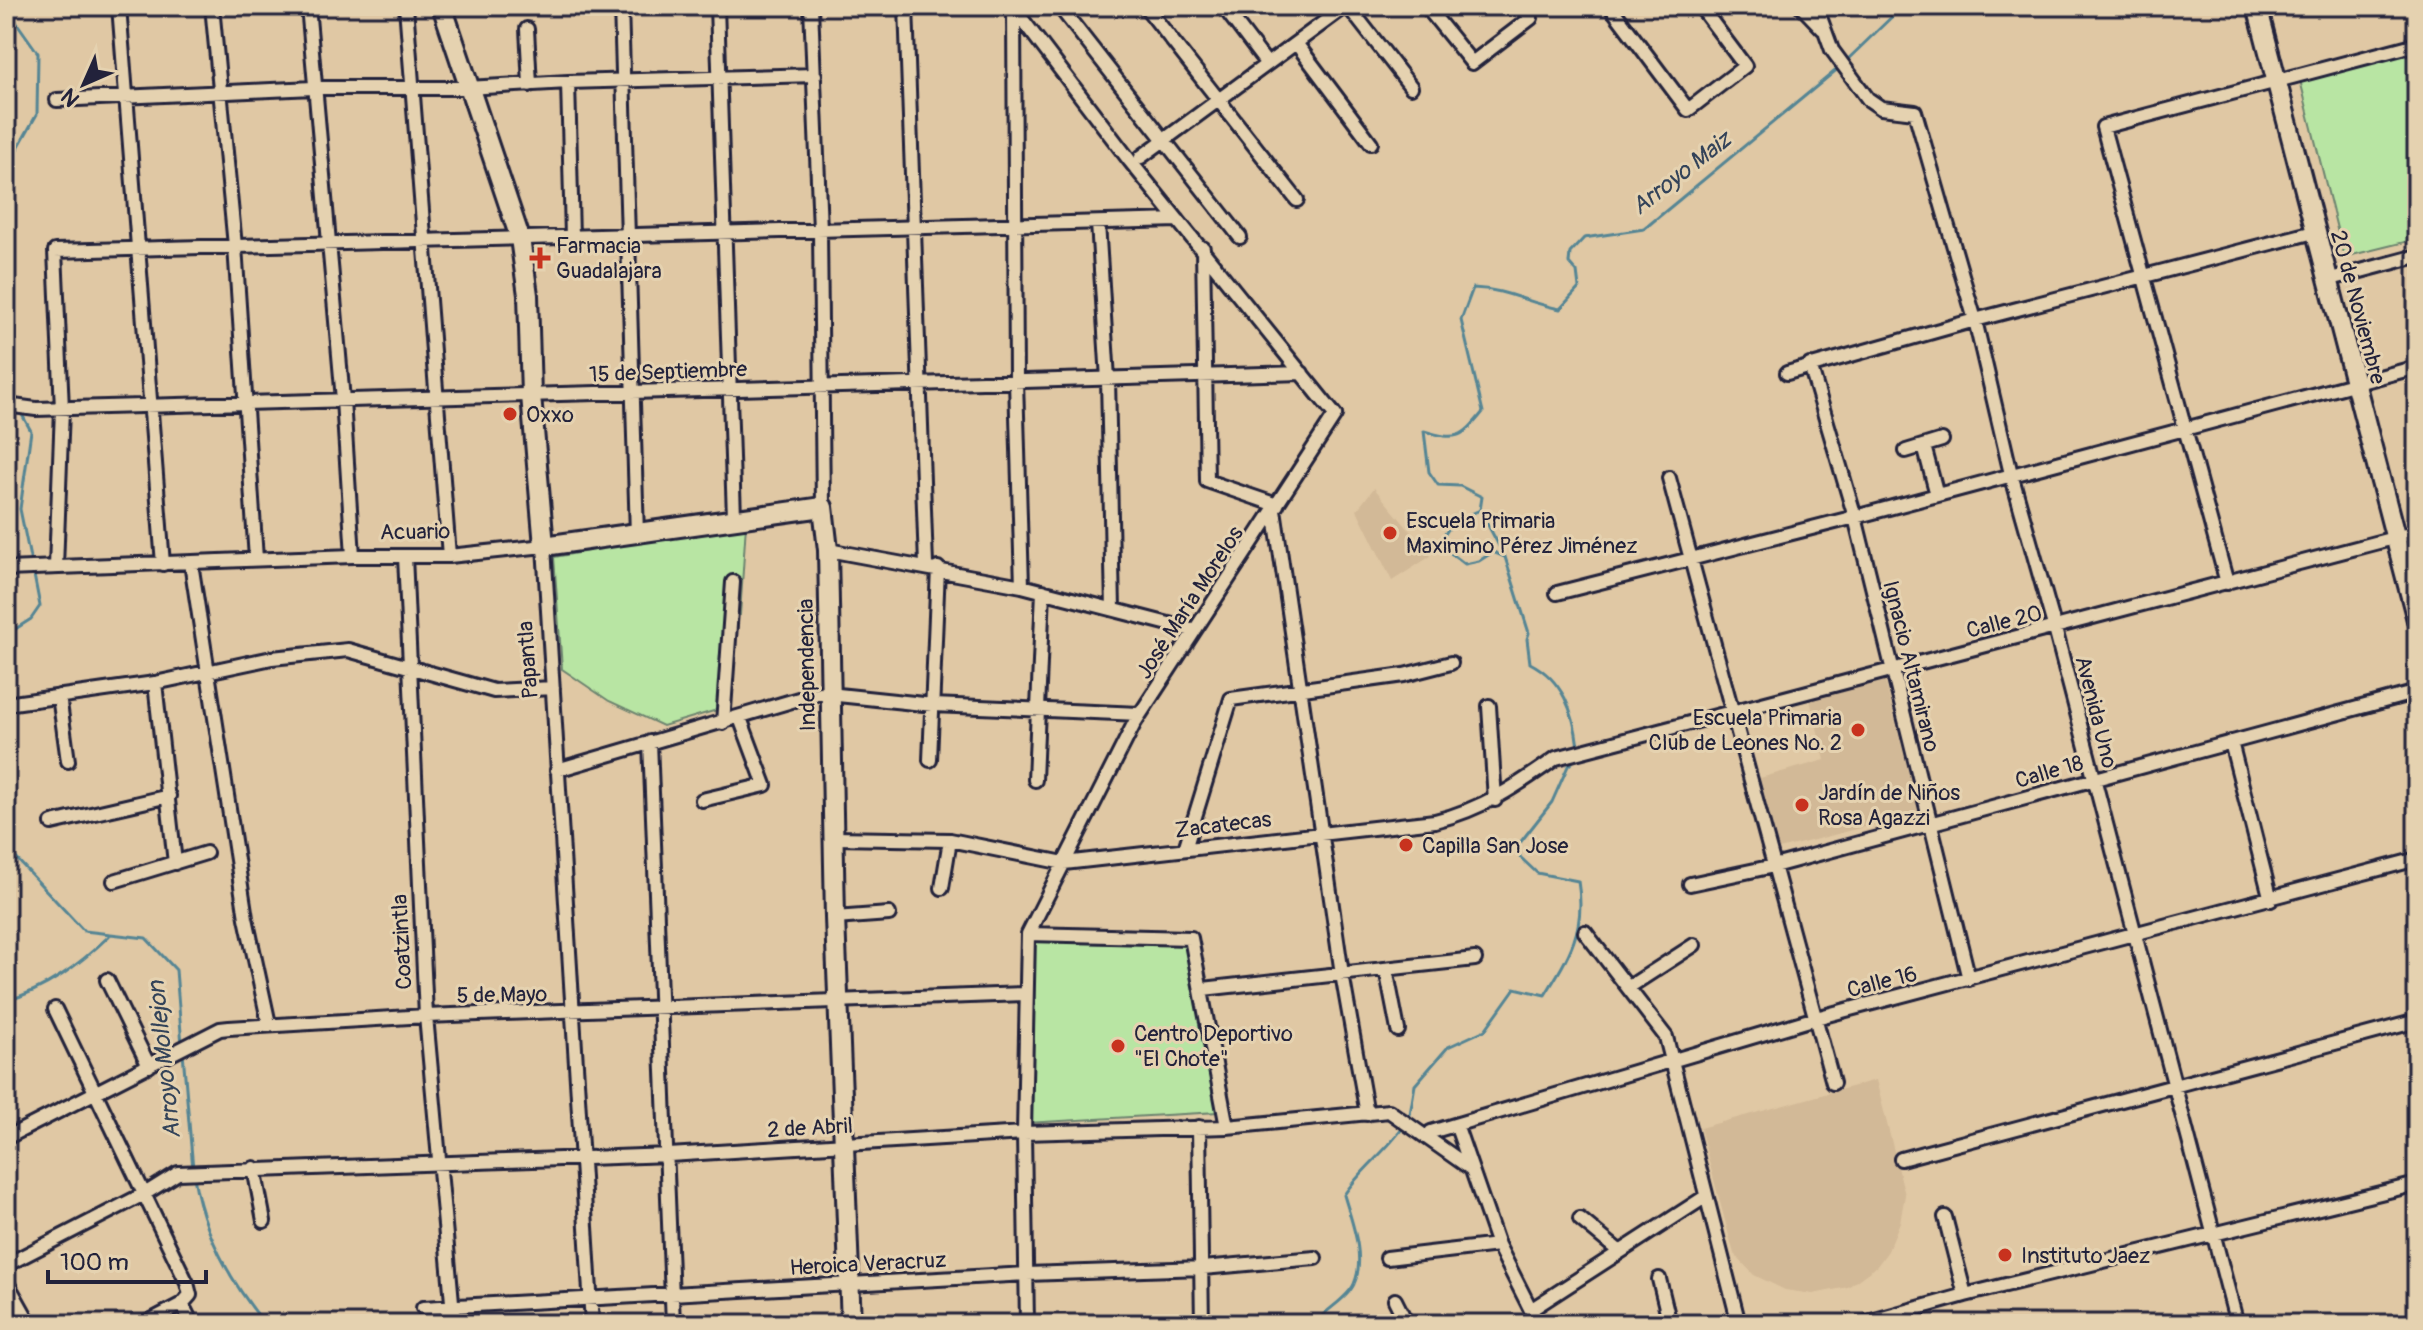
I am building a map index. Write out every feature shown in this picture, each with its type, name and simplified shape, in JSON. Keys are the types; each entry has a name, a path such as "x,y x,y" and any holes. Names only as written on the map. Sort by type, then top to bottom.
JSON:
{"main road":[{"name":"Papantla","path":"442,6 467,88 520,238 528,295 531,395 544,546"},
{"name":"20 de Noviembre","path":"2257,6 2417,620"},
{"name":"Acuario","path":"544,546 637,535 734,517 823,507"},
{"name":"Independencia","path":"823,507 828,550 835,918 851,1324"}],"street":[{"path":"119,6 163,564"},
{"path":"212,6 235,246 256,559"},
{"path":"308,6 343,400 353,556"},
{"path":"406,6 449,556"},
{"path":"621,6 637,535"},
{"path":"717,6 734,517"},
{"name":"Independencia","path":"811,6 820,230 823,507"},
{"path":"906,6 918,384 932,567 933,705 930,760"},
{"path":"1059,6 1240,237"},
{"path":"1145,6 1297,200"},
{"path":"1223,6 1267,64"},
{"path":"1141,157 1296,43 1330,11 1347,6 1411,87"},
{"path":"1426,6 1472,63 1531,18 1521,6"},
{"path":"1610,6 1688,110 1745,66 1700,6"},
{"path":"1801,6 1826,31"},
{"path":"1816,6 1826,31"},
{"path":"1013,7 1016,381 1022,586"},
{"name":"José María Morelos","path":"1013,7 1178,220 1335,415 1140,714 1028,934 1024,994 1027,1324"},
{"path":"527,29 530,85"},
{"name":"Avenida Uno","path":"1826,31 1832,50 1868,99 1881,108 1915,112 1975,320 2011,474 2055,629 2237,1324"},
{"path":"1296,43 1371,143"},
{"path":"2227,583 2103,127 2277,78 2417,44"},
{"path":"57,100 313,88 467,88 815,75"},
{"path":"568,82 572,237"},
{"path":"56,567 62,409 55,251 1178,220"},
{"path":"1098,223 1108,379 1113,609"},
{"path":"1787,373 1975,320 2314,232"},
{"path":"1203,248 1207,481 1276,507 1342,974 1367,1114 1389,1111 1470,1168"},
{"path":"2327,280 2417,256"},
{"name":"Ignacio Altamirano","path":"1810,365 1855,517 1969,979"},
{"path":"1557,593 2417,367"},
{"name":"15 de Septiembre","path":"6,405 62,409 1302,373"},
{"path":"1906,451 1942,440"},
{"path":"1924,446 1937,495"},
{"path":"1669,478 1833,1083"},
{"name":"Calle 20","path":"1600,745 2055,629 2417,532"},
{"name":"Acuario","path":"6,569 353,556 449,556 544,546"},
{"name":"Papantla","path":"544,546 592,1324"},
{"path":"828,550 1022,586 1192,630"},
{"name":"Coatzintla","path":"405,556 407,663 426,1016 454,1324"},
{"path":"191,563 246,918 269,1024"},
{"path":"723,723 733,582"},
{"path":"1035,780 1043,591"},
{"path":"6,704 155,683 272,658 348,650 407,663 494,691 553,688"},
{"path":"1185,849 1231,699 1404,675 1451,663"},
{"path":"155,683 175,863"},
{"name":"Calle 18","path":"1690,884 1774,866 1932,825 2417,692"},
{"path":"557,770 829,693 933,705 1140,714"},
{"path":"59,696 68,761"},
{"path":"1489,706 1495,800"},
{"path":"702,800 765,785 740,718"},
{"path":"650,742 669,1155 673,1324"},
{"path":"2231,742 2271,900"},
{"name":"Zacatecas","path":"834,838 950,840 1064,863 1435,821 1467,813 1495,800 1556,758 1600,745"},
{"path":"52,823 169,796"},
{"path":"942,888 950,840"},
{"path":"114,881 206,853"},
{"name":"Calle 16","path":"1426,1135 1816,1018 2417,859"},
{"path":"835,918 889,914"},
{"path":"1585,932 1666,1037 1739,1324"},
{"path":"1028,934 1191,938 1227,1127"},
{"path":"1629,987 1694,945"},
{"path":"1203,989 1475,959"},
{"path":"1386,969 1398,1030"},
{"path":"107,980 154,1063"},
{"name":"5 de Mayo","path":"6,1138 220,1029 426,1016 1024,994"},
{"path":"55,1009 98,1092 187,1283 190,1295 182,1304 144,1324"},
{"path":"1901,1159 2417,1021"},
{"name":"2 de Abril","path":"6,1265 146,1193 178,1173 438,1161 669,1155 1024,1133 1227,1127 1367,1114"},
{"path":"1199,1127 1202,1324"},
{"path":"1457,1127 1498,1245 1538,1324"},
{"path":"254,1168 264,1221"},
{"path":"1861,1324 1891,1319 1965,1295 2213,1237 2417,1184"},
{"path":"1532,1309 1705,1197"},
{"path":"1945,1217 1965,1295"},
{"path":"1580,1219 1620,1252"},
{"path":"1387,1258 1498,1245"},
{"name":"Heroica Veracruz","path":"423,1308 1027,1274 1203,1268 1315,1258"},
{"path":"1659,1279 1670,1324"},
{"path":"6,1281 30,1324"},
{"path":"1395,1300 1407,1324"},
{"path":"182,1304 192,1324"}],"shaded area":[{"name":"Escuela Primaria Maximino Pérez Jiménez","path":"1374,488 1431,556 1392,581 1357,510"},
{"name":"Escuela Primaria Club de Leones No. 2","path":"1885,681 1919,813 1779,849 1760,778 1825,760 1810,700"},
{"path":"1876,1080 1905,1195 1900,1222 1888,1251 1877,1266 1848,1287 1813,1294 1785,1290 1754,1275 1734,1254 1700,1128"}],"green space":[{"path":"2417,45 2417,239 2344,257 2299,76"},
{"path":"746,524 740,615 730,615 724,708 663,726 609,701 562,669 554,557"},
{"name":"Centro Deportivo \"El Chote\"","path":"1035,937 1189,939 1218,1112 1026,1123"}],"waterway":[{"name":"Arroyo Mollejon","path":"6,169 37,114 38,53 14,19 15,6"},
{"name":"Arroyo Maiz","path":"1845,62 1903,6"},
{"name":"Arroyo Maiz","path":"1578,747 1565,698 1551,678 1530,663 1529,633 1505,557 1480,510 1482,497 1460,486 1438,485 1429,472 1424,431 1444,436 1458,435 1483,412 1461,320 1473,288 1496,291 1560,309 1579,288 1577,272 1569,263 1570,253 1584,238 1644,229 1840,67"},
{"name":"Arroyo Mollejon","path":"6,350 9,350 6,361"},
{"name":"Arroyo Mollejon","path":"6,387 15,400"},
{"name":"Arroyo Mollejon","path":"20,411 31,431 20,509 31,563"},
{"name":"Arroyo Maiz","path":"1480,510 1453,522 1443,537 1448,551 1465,564 1479,561 1493,552 1505,557"},
{"name":"Arroyo Mollejon","path":"6,635 31,619 40,606 33,570"},
{"name":"Arroyo Maiz","path":"1409,1120 1415,1085 1448,1047 1485,1030 1515,988 1545,995 1569,954 1580,913 1578,881 1537,873 1520,857 1519,844 1552,802 1568,766 1577,758"},
{"name":"Arroyo Mollejon","path":"6,819 9,820 14,856 84,931 146,938 176,970 182,1045"},
{"path":"6,1001 62,975 109,936"},
{"name":"Arroyo Mollejon","path":"183,1053 193,1169"},
{"name":"Arroyo Maiz","path":"1321,1324 1322,1316 1352,1288 1359,1263 1344,1195 1404,1126"},
{"name":"Arroyo Mollejon","path":"194,1177 211,1237 240,1291 265,1324"}],"place":[{"name":"Farmacia Guadalajara","path":"540,258"},
{"name":"Oxxo","path":"510,414"},
{"name":"Escuela Primaria Maximino Pérez Jiménez","path":"1390,533"},
{"name":"Escuela Primaria Club de Leones No. 2","path":"1858,730"},
{"name":"Jardín de Niños Rosa Agazzi","path":"1802,805"},
{"name":"Capilla San Jose","path":"1406,845"},
{"name":"Centro Deportivo \"El Chote\"","path":"1118,1046"},
{"name":"Instituto Jaez","path":"2005,1255"}]}
